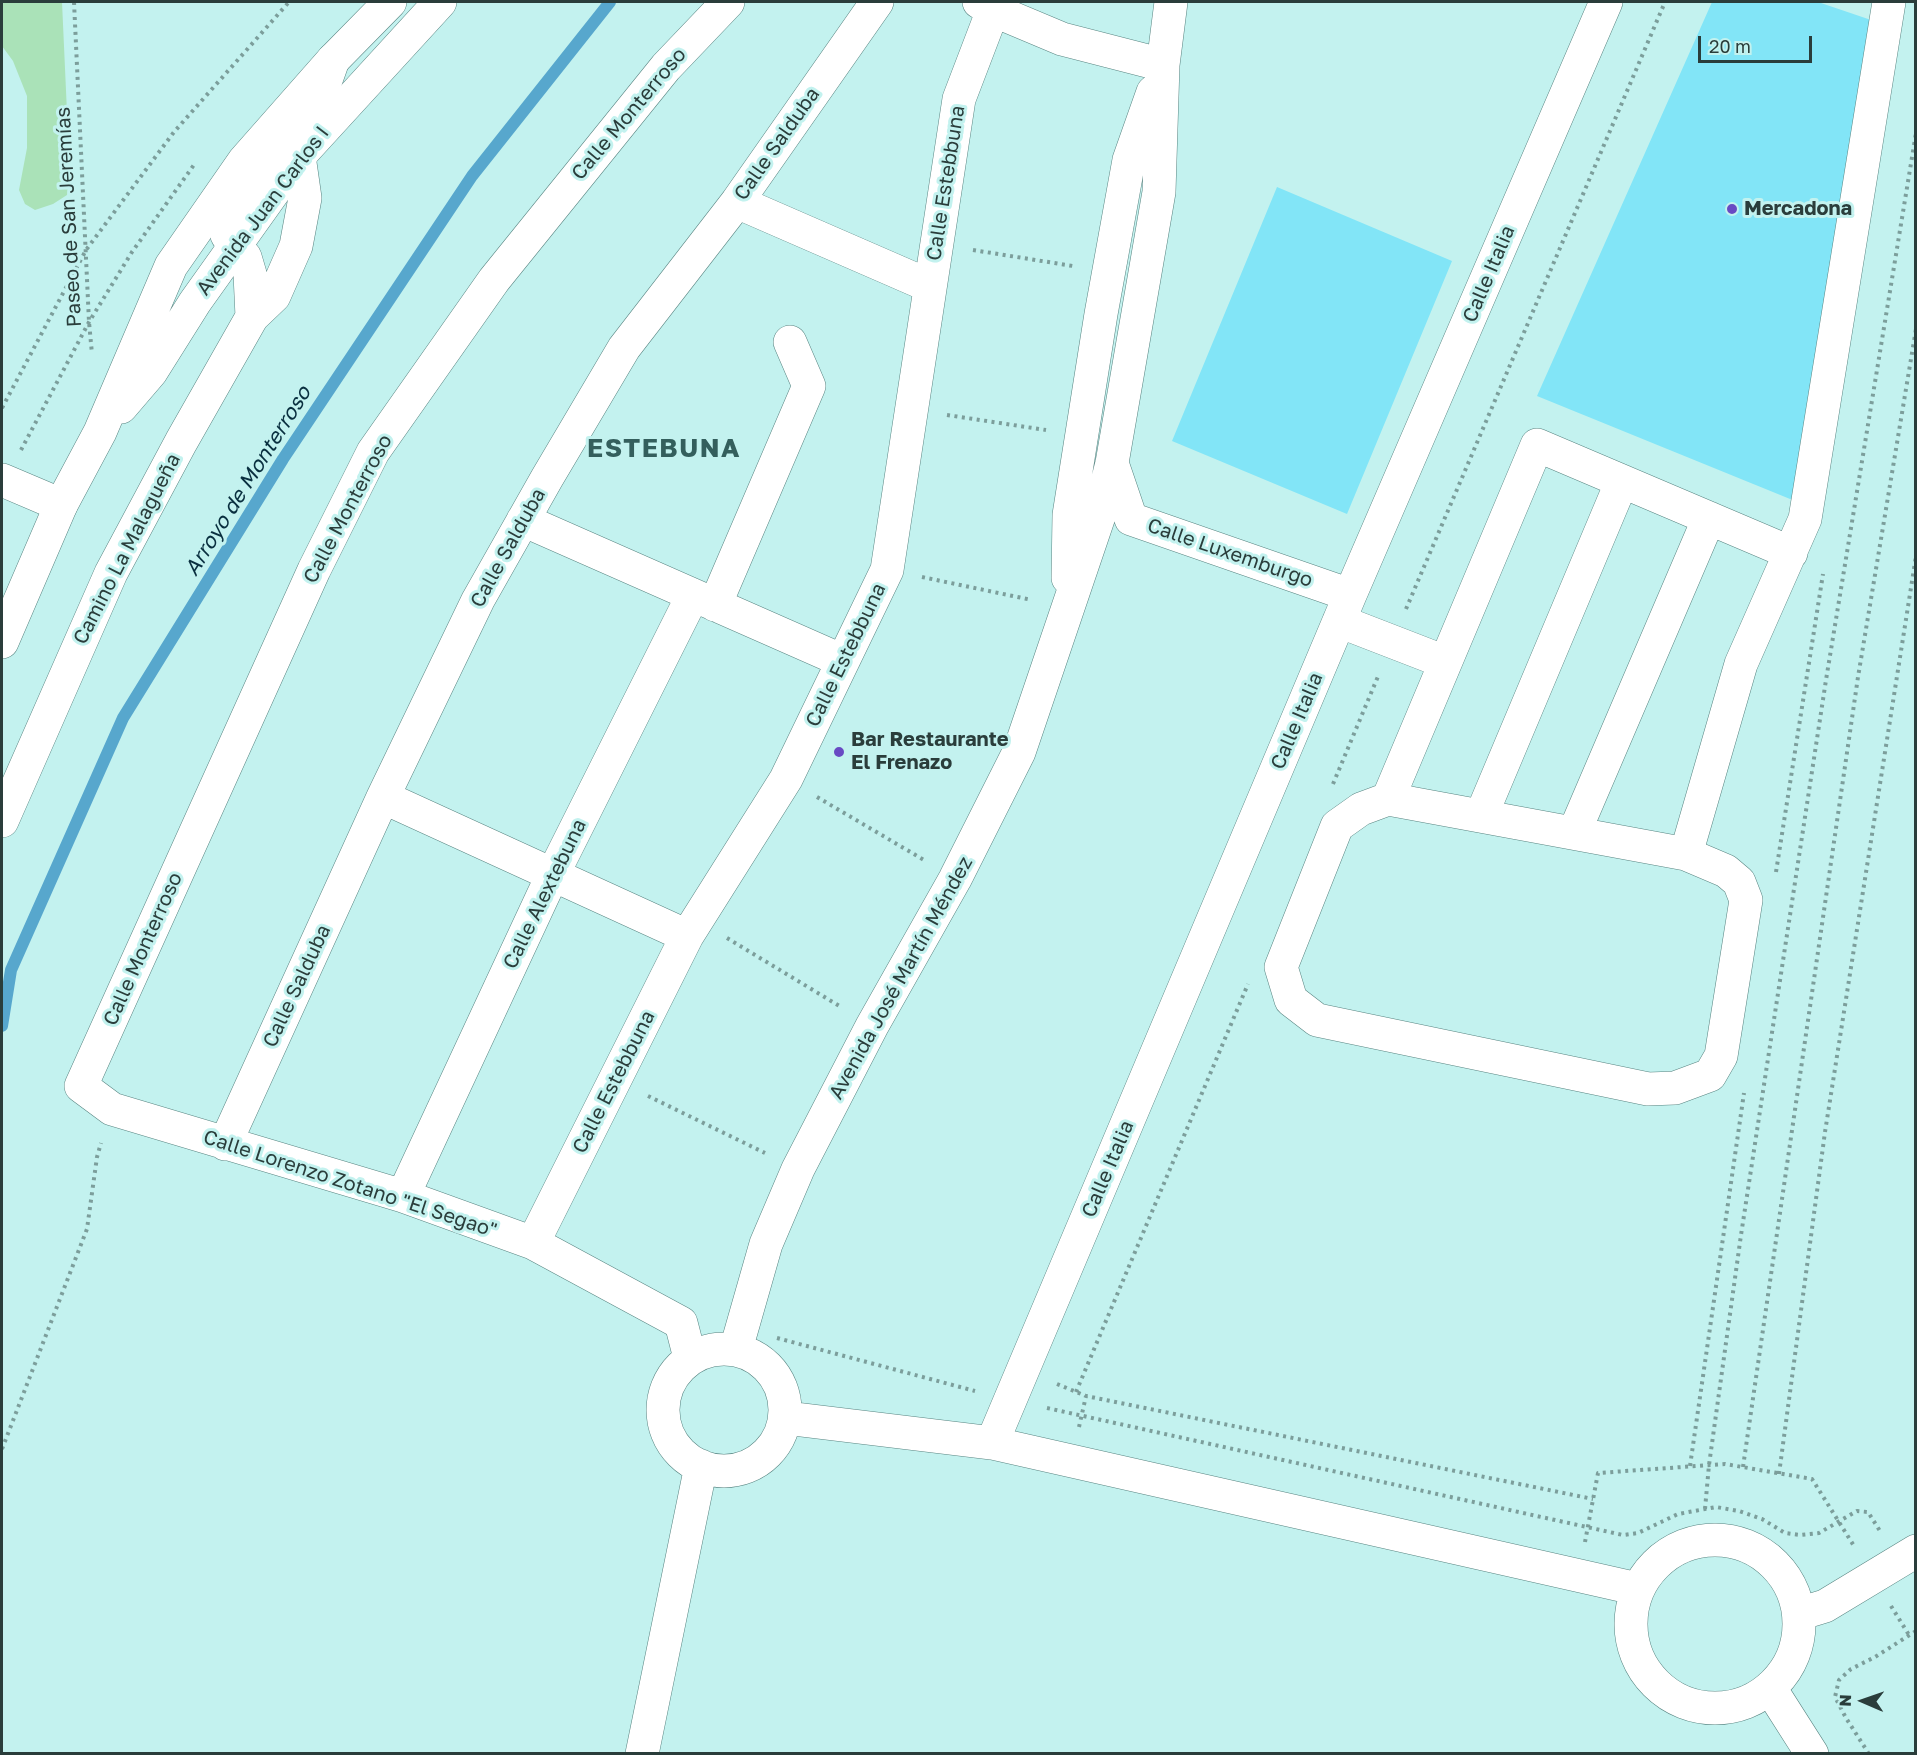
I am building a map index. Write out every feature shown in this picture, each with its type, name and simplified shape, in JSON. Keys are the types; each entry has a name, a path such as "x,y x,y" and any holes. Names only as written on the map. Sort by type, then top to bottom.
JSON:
{"street":[{"name":"Avenida Juan Carlos I","path":"2,642 62,505 100,432 171,266 244,161 333,60 390,2"},
{"name":"Avenida Juan Carlos I","path":"100,432 151,372 195,302 299,156 440,2"},
{"name":"Calle Monterroso","path":"81,1086 314,570 373,452 495,280 666,67 728,2"},
{"name":"Calle Salduba","path":"225,1144 383,797 478,600 523,520 624,348 736,202 877,2"},
{"name":"Avenida José Martín Méndez","path":"739,1339 766,1244 798,1169 872,1026 955,879 1019,752 1098,519 1112,463 1159,192 1163,65 1171,2"},
{"name":"Calle Italia","path":"992,1443 1345,608 1606,2"},
{"path":"1686,854 1741,664 1805,519 1889,2"},
{"path":"986,6 1062,39 1163,65"},
{"name":"Calle Estebbuna","path":"533,1243 693,928 786,778 887,570 959,99 986,6"},
{"path":"252,317 250,274 245,256 234,246 227,235 231,214 315,111 333,60"},
{"name":"Avenida José Martín Méndez","path":"1068,607 1069,515 1101,314 1129,160 1163,65"},
{"name":"Camino La Malagueña","path":"2,820 111,573 181,442 252,317 274,296 296,246 305,198 299,156"},
{"path":"736,202 930,286"},
{"path":"1101,314 1116,340 1097,448 1101,460 1112,463"},
{"name":"Calle Alextebuna","path":"403,1196 553,874 704,600 809,386 790,342"},
{"path":"1388,798 1537,445 1791,553"},
{"name":"Calle Luxemburgo","path":"1112,463 1131,519 1345,608"},
{"path":"2,480 62,505"},
{"path":"1481,816 1622,481"},
{"path":"1574,833 1709,518"},
{"path":"523,520 843,661"},
{"path":"1345,608 1393,641 1445,662"},
{"path":"383,797 553,874 693,928"},
{"path":"1388,798 1686,854 1733,876 1739,882 1746,900 1721,1056 1710,1075 1675,1088 1648,1089 1317,1020 1291,1000 1281,967 1337,826 1361,809 1388,798"},
{"name":"Calle Lorenzo Zotano \"El Segao\"","path":"81,1086 112,1109 403,1196 533,1243 681,1323 690,1358"},
{"path":"739,1339 774,1374 785,1395 786,1418 778,1441 763,1459 741,1470 716,1472 692,1463 673,1445 664,1422 664,1397 674,1374 690,1358 739,1339"},
{"path":"786,1418 992,1443 1638,1588"},
{"path":"642,1754 701,1466"},
{"path":"1701,1541 1729,1541 1754,1549 1775,1566 1791,1588 1798,1614 1798,1635 1793,1655 1784,1673 1770,1688 1742,1704 1710,1709 1678,1701 1652,1681 1635,1653 1631,1620 1638,1588 1654,1566 1675,1550 1701,1541"},
{"path":"1798,1614 1825,1606 1896,1564"},
{"path":"1770,1688 1812,1754"}],"path":[{"name":"Paseo de San Jeremías","path":"74,2 92,355"},
{"path":"2,408 86,250 174,132 289,2"},
{"path":"1332,785 1665,2"},
{"path":"1705,1509 1741,1235 1828,668 1916,133"},
{"path":"936,245 1109,271"},
{"path":"1743,1467 1858,676 1916,329"},
{"path":"911,410 1082,435"},
{"path":"1779,1474 1825,1132 1916,556"},
{"path":"1775,876 1824,569"},
{"path":"887,570 1068,607"},
{"path":"786,778 955,879"},
{"path":"693,928 872,1026"},
{"path":"1076,1392 1248,984"},
{"path":"615,1080 798,1169"},
{"path":"1690,1466 1744,1089"},
{"path":"2,1449 87,1229 97,1157 112,1109"},
{"path":"739,1339 1623,1534 1638,1533 1678,1514 1716,1508 1739,1511 1762,1519 1785,1533 1800,1535 1819,1533 1857,1511 1868,1512 1896,1564 1909,1635"},
{"path":"1023,1370 1076,1392 1109,1401 1593,1499"},
{"path":"1578,1575 1598,1473 1725,1464 1812,1479 1839,1522 1896,1564"},
{"path":"1869,1754 1835,1697 1839,1680 1851,1669 1916,1631"}],"green space":[{"path":"2,2 62,2 70,179 67,195 53,204 35,210 25,204 19,190 27,148 27,96 13,61 2,46"}],"building":[{"name":"Mercadona","path":"1712,2 1818,2 1874,21 1795,501 1537,396"},
{"path":"1277,187 1452,261 1347,514 1172,441"}],"waterway":[{"name":"Arroyo de Monterroso","path":"2,1026 11,970 123,718 283,459 472,176 610,2"}],"place":[{"name":"Mercadona","path":"1732,209"},
{"name":"Bar Restaurante El Frenazo","path":"839,752"}],"district":[{"name":"ESTEBUNA","path":"664,449"}]}
